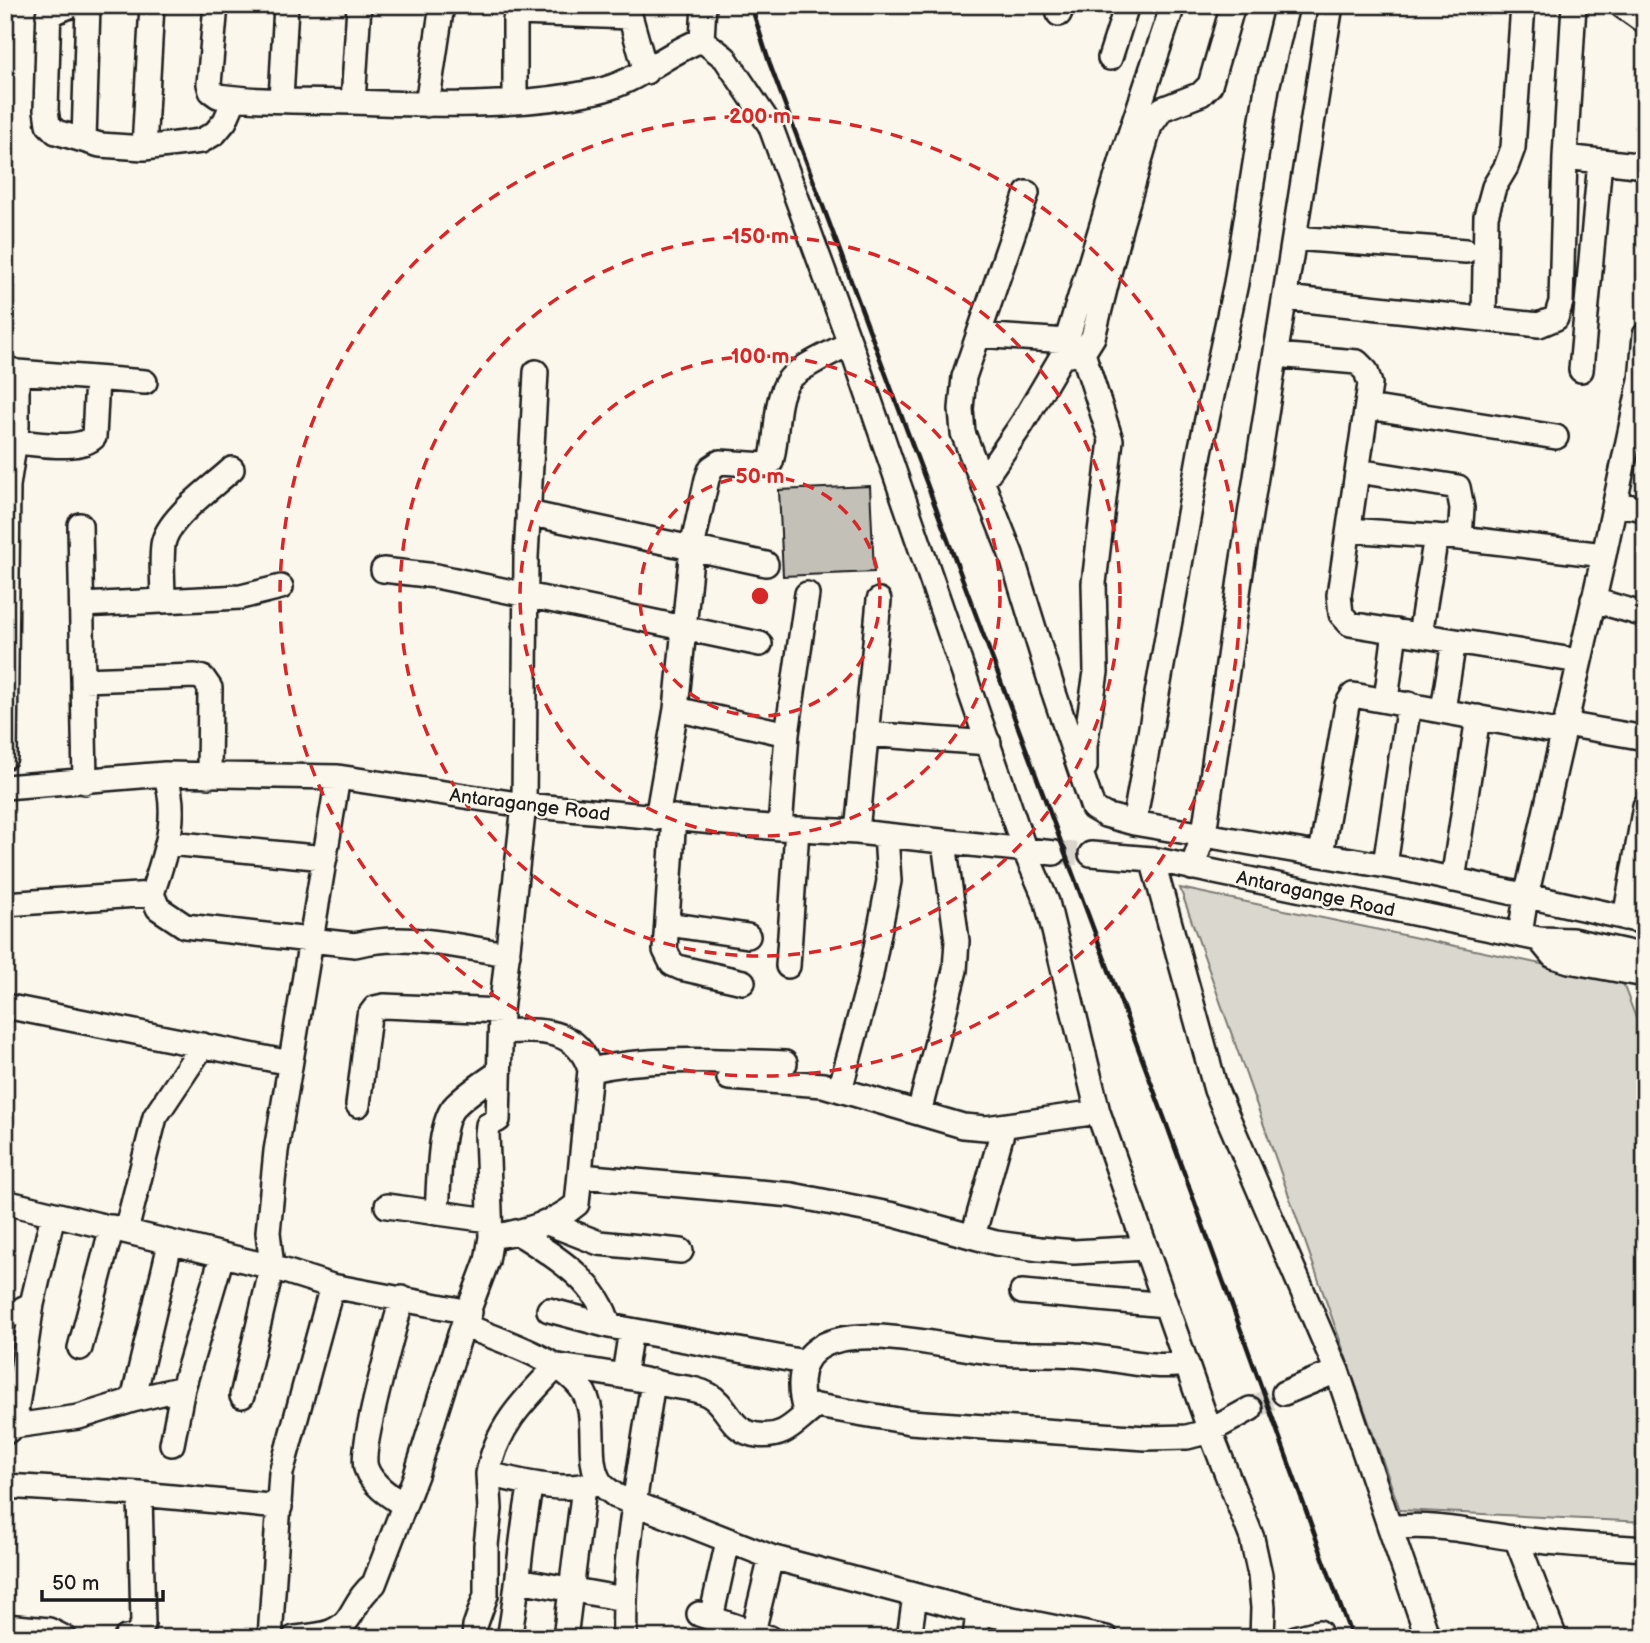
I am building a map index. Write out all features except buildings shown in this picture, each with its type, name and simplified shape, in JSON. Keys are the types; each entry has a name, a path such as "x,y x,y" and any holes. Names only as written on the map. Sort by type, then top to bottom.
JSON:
{"street":[{"path":"72,5 49,10 46,110 48,124 56,132 100,145 144,148 201,141 215,133 225,121 235,98"},
{"path":"84,140 88,5"},
{"path":"144,148 152,5"},
{"path":"216,5 209,84 211,91 218,96 235,98 427,105 514,101 599,91 646,72 690,44 702,40"},
{"path":"281,100 286,5"},
{"path":"354,102 359,5"},
{"path":"427,105 442,5"},
{"path":"702,40 704,5"},
{"path":"1110,58 1127,5"},
{"path":"983,481 1071,350 1125,149 1173,5"},
{"path":"979,335 1071,350 1093,337 1121,225 1150,126 1162,109 1201,94 1210,85 1233,5"},
{"path":"1134,823 1200,452 1236,283 1267,88 1287,5"},
{"path":"1192,868 1205,834 1242,565 1331,5"},
{"path":"1485,319 1486,216 1494,187 1513,148 1523,5"},
{"path":"1285,298 1539,325 1556,318 1561,302 1565,157 1574,5"},
{"path":"1621,5 1645,22"},
{"path":"514,101 515,20 518,9 628,11 646,72"},
{"path":"702,40 725,58 770,125 850,344 1025,851 1047,902 1098,1112 1210,1431 1252,1538 1260,1575 1262,1638"},
{"path":"1565,157 1645,166"},
{"path":"1581,370 1600,161"},
{"path":"1027,193 964,377 961,408 963,433 1011,554 1093,808 1105,815 1134,823 1385,865 1635,920 1645,806"},
{"path":"1294,237 1466,251"},
{"path":"1529,937 1526,897 1615,504 1641,380 1645,335"},
{"path":"743,982 672,964 666,950 666,818 692,548 711,468 720,462 765,465 771,462 781,397 788,380 850,344"},
{"path":"1071,350 1111,440 1094,583 1096,672 1085,746 1085,785"},
{"path":"1276,355 1357,362 1366,371 1370,384 1339,596 1341,614 1350,624 1579,660"},
{"path":"5,757 8,485 15,442 11,370 145,382"},
{"path":"294,1638 323,1635 336,1630 348,1619 363,1593 374,1584 416,1475 487,1261 490,1229 487,1134 488,1125 498,1120 501,1022 524,806 528,513 536,372"},
{"path":"15,442 73,445 88,443 94,437 97,379"},
{"path":"1368,407 1556,437"},
{"path":"163,601 163,544 167,531 232,469"},
{"path":"1358,471 1458,487 1462,508 1460,538"},
{"path":"1615,504 1645,509"},
{"path":"528,513 766,564"},
{"path":"80,525 85,782"},
{"path":"1349,530 1460,538 1604,555"},
{"path":"1420,635 1436,536"},
{"path":"383,570 436,576 760,643"},
{"path":"82,605 241,597 281,587"},
{"path":"788,966 787,734 807,594"},
{"path":"857,832 879,600"},
{"path":"1593,600 1645,615"},
{"path":"1385,865 1398,702 1395,631"},
{"path":"1443,710 1454,641"},
{"path":"83,680 195,676 203,678 210,688 209,776"},
{"path":"1321,854 1346,705 1353,695 1478,717 1645,738"},
{"path":"676,709 787,734"},
{"path":"1453,880 1478,717"},
{"path":"866,734 989,743"},
{"path":"165,774 171,802 169,843 152,894 158,908 185,926 355,945 373,940 401,938 508,954"},
{"name":"Antaragange Road","path":"5,788 165,774 338,777 524,806 857,832 1054,853"},
{"path":"242,1396 272,1267 268,1232 276,1151 338,777"},
{"path":"840,1090 870,979 889,881 886,835"},
{"path":"919,1113 955,970 957,941 944,842"},
{"path":"169,843 325,858"},
{"name":"Antaragange Road","path":"1091,854 1152,859 1529,937 1572,940 1645,956"},
{"path":"1152,859 1216,1090 1337,1371 1429,1638"},
{"path":"5,904 152,894"},
{"path":"668,924 748,936"},
{"name":"Antaragange Road","path":"1529,937 1553,956 1645,975"},
{"path":"5,1006 290,1063"},
{"path":"358,1105 369,1016 375,1008 384,1006 501,1022 576,1043 586,1057 590,1070 577,1204 568,1212 517,1233"},
{"path":"80,1348 155,1117 203,1045"},
{"path":"590,1070 626,1062 706,1060 785,1063"},
{"path":"437,1213 443,1133 453,1107 498,1073"},
{"path":"730,1079 797,1081 840,1090 963,1126 986,1128 1098,1112"},
{"path":"973,1236 1003,1126"},
{"path":"581,1176 792,1195 894,1215 996,1243 1074,1252 1146,1248"},
{"path":"5,1202 272,1267 332,1286 402,1298 466,1318 557,1366 581,1388 590,1409 593,1462 565,1638"},
{"path":"387,1206 437,1213 490,1229 517,1233 570,1266 620,1328 624,1375"},
{"path":"53,1215 32,1304 10,1429 79,1417 183,1388"},
{"path":"545,1222 599,1243 681,1251"},
{"path":"133,1400 170,1244"},
{"path":"172,1444 183,1388 222,1256"},
{"path":"270,1638 281,1473 332,1286"},
{"path":"1022,1292 1166,1305"},
{"path":"402,1298 367,1439 365,1465 370,1478 404,1506"},
{"path":"5,1318 32,1304"},
{"path":"549,1310 620,1328 804,1362"},
{"path":"806,1414 801,1399 804,1362 817,1348 847,1337 888,1338 999,1353 1076,1355 1175,1366 1187,1364"},
{"path":"557,1366 624,1375 695,1390 712,1396 734,1424 759,1436 783,1433 817,1406 910,1422 1146,1438 1187,1437 1210,1431 1250,1409"},
{"path":"474,1638 475,1626 486,1595 490,1509 488,1474 491,1457 505,1424 557,1366"},
{"path":"1284,1393 1337,1371"},
{"path":"625,1638 624,1599 653,1381"},
{"path":"488,1474 531,1484 591,1484 615,1496 771,1557 1049,1632 1106,1638"},
{"path":"509,1638 531,1484"},
{"path":"5,1486 140,1493 279,1507"},
{"path":"125,1638 135,1636 143,1625 140,1493"},
{"path":"1390,1528 1444,1527 1516,1538 1645,1549"},
{"path":"1516,1538 1555,1638"},
{"path":"729,1541 705,1616 762,1635 771,1557"},
{"path":"518,1580 624,1599"},
{"path":"909,1638 915,1596"},
{"path":"975,1638 978,1612"},
{"path":"5,1626 49,1630 65,1638"},
{"path":"1294,1638 1320,1632 1321,1638"}],"shaded area":[{"path":"1180,888 1622,981 1645,1042 1645,1522 1400,1510"}],"tunnel":[{"path":"1054,853 1091,854"},
{"path":"1250,1409 1284,1393"}],"railway":[{"path":"751,5 769,62 1165,1120 1352,1638"}]}
